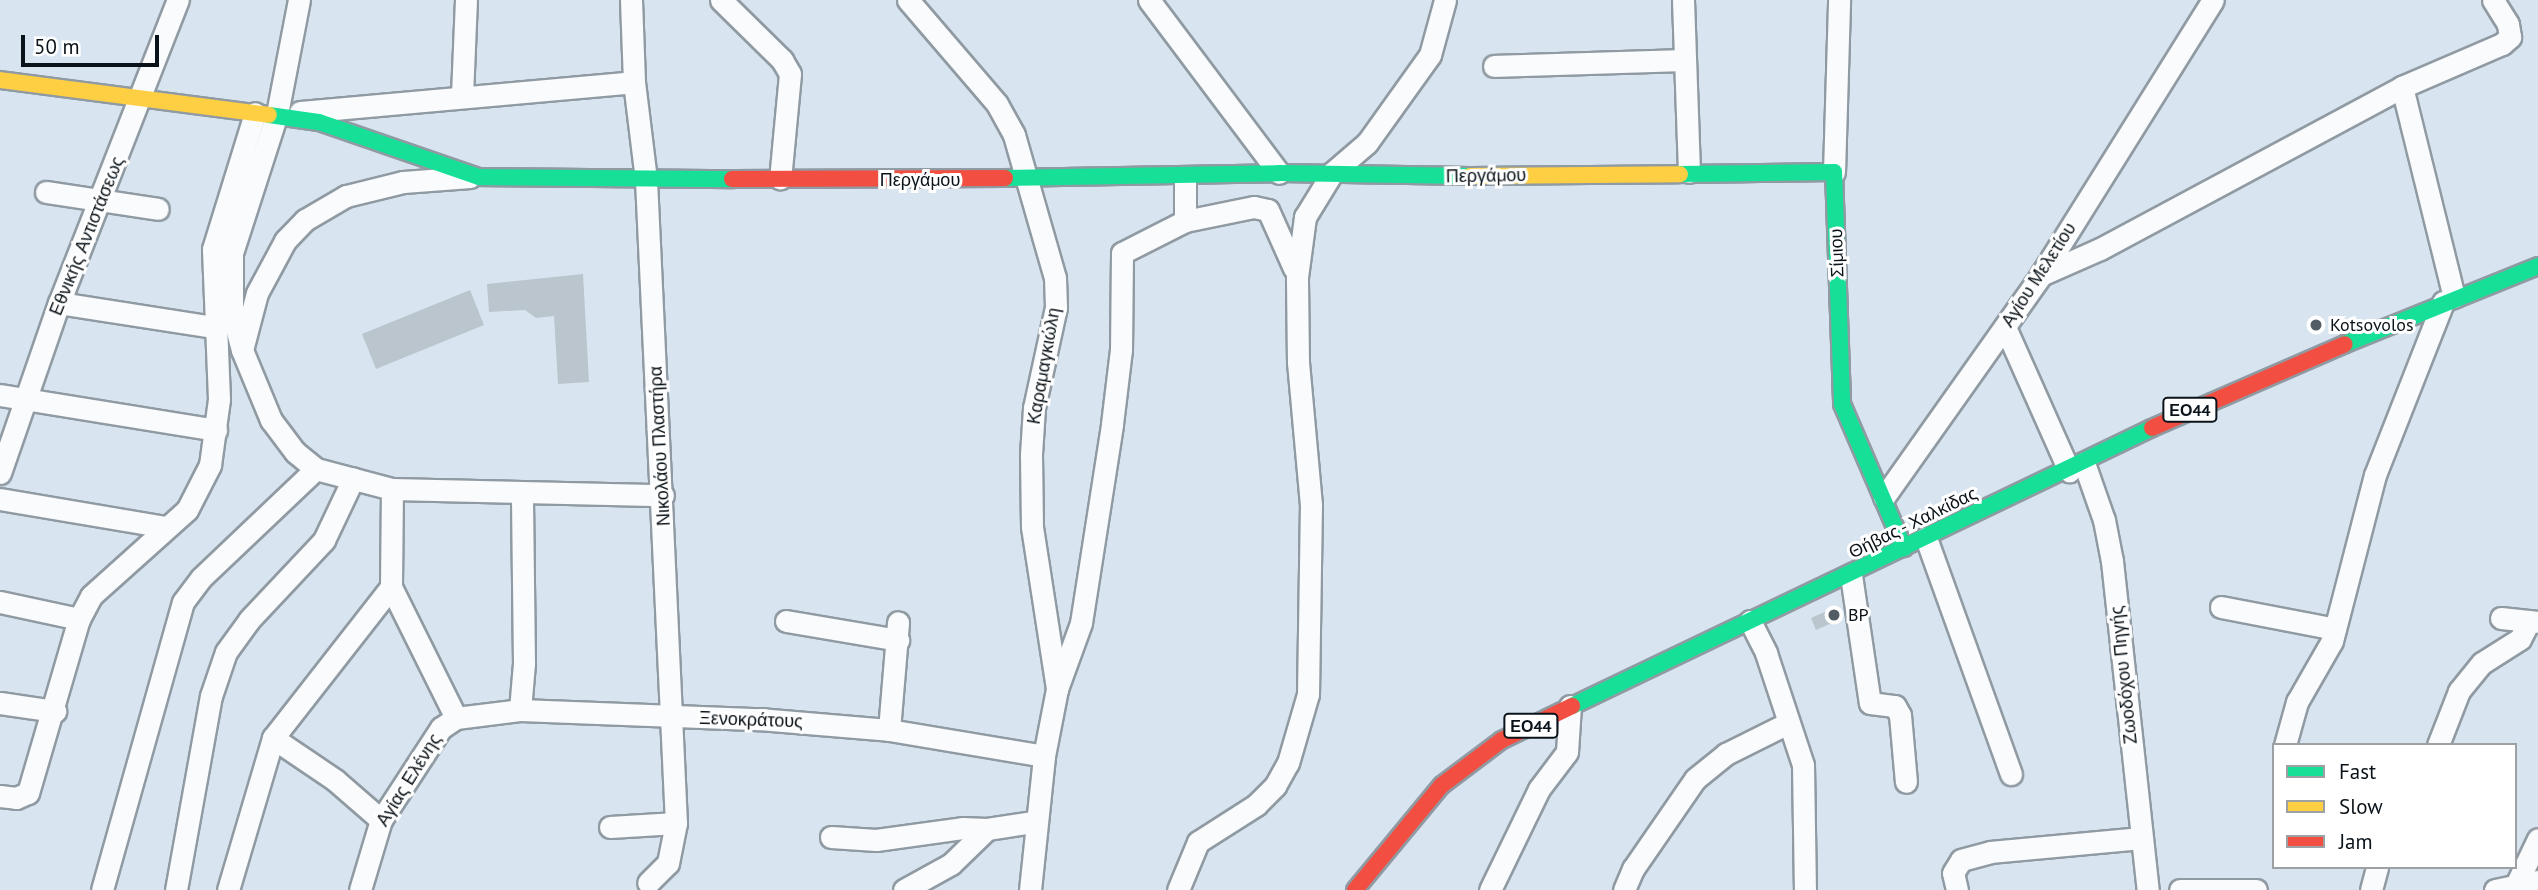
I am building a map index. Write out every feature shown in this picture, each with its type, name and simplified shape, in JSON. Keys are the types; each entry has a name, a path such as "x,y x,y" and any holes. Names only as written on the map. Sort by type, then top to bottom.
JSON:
{"street":[{"name":"Εθνικής Αντιστάσεως","path":"0,473 60,303 103,200 178,0"},
{"path":"299,0 277,114 232,253 232,312 242,350 271,420 295,452 317,470 392,489 663,495"},
{"path":"461,95 466,0"},
{"name":"Νικολάου Πλαστήρα","path":"631,0 634,82 646,180 663,495 668,717 676,823 668,863 648,883"},
{"path":"721,0 782,60 790,74 780,179"},
{"name":"Καραμαγκιώλη","path":"908,0 997,104 1014,135 1030,179 1055,278 1056,307 1034,408 1031,455 1032,527 1057,689"},
{"path":"1149,0 1279,173"},
{"path":"1178,890 1198,842 1256,805 1275,786 1288,763 1308,694 1311,505 1298,362 1297,277 1305,217 1332,173 1367,143 1430,55 1446,0"},
{"path":"1683,0 1682,60 1689,172"},
{"name":"Σίμιου","path":"1839,0 1834,172 1842,404 1884,497"},
{"name":"Αγίου Μελετίου","path":"1884,497 2041,275 2213,0"},
{"path":"2041,275 2100,249 2402,87 2510,37 2508,24 2493,0"},
{"path":"1494,66 1682,60"},
{"path":"0,80 143,96 319,122 479,177"},
{"path":"277,114 461,95 634,82"},
{"path":"2286,743 2297,702 2335,629 2375,475 2449,300 2402,87"},
{"path":"0,796 16,798 27,793 55,712 79,619 91,596 187,510 202,485 216,430 215,327 211,292 216,225 255,113"},
{"name":"Περγάμου","path":"242,350 267,267 305,220 346,196 370,190 479,177 646,180 1030,179 1279,173 1428,177 1834,172"},
{"path":"1185,177 1185,221"},
{"path":"46,192 158,209"},
{"path":"1030,890 1033,822 1044,756 1057,689 1081,623 1112,424 1121,349 1122,253 1185,221 1254,207 1268,210 1297,277"},
{"name":"Θήβας - Χαλκίδας","path":"1355,890 1406,823 1467,763 1570,706 1851,575 2232,390 2538,266"},
{"path":"60,303 215,327"},
{"name":"Ζωοδόχου Πηγής","path":"2005,327 2104,520 2112,561 2148,890"},
{"path":"0,395 216,430"},
{"path":"102,890 183,602 201,578 317,470"},
{"path":"176,890 211,696 226,652 249,620 324,540 353,479"},
{"path":"392,489 391,587 456,718"},
{"path":"520,710 522,492"},
{"path":"1884,497 1904,548"},
{"path":"0,499 166,527"},
{"path":"1926,538 2011,774"},
{"path":"1851,575 1870,703 1895,705 1900,715 1906,782"},
{"path":"228,890 273,738 391,587"},
{"path":"0,602 79,619"},
{"path":"2221,607 2335,629"},
{"path":"2501,618 2534,621"},
{"path":"786,621 898,631 890,730"},
{"path":"1750,621 1776,681 1786,724 1803,765 1805,890"},
{"path":"2439,743 2459,691 2482,663 2520,639 2534,621"},
{"path":"0,703 55,712"},
{"path":"1490,890 1539,789 1567,752 1570,706"},
{"name":"Ξενοκράτους","path":"456,718 520,710 759,719 890,730 1044,756"},
{"name":"Αγίας Ελένης","path":"360,890 381,820 441,728 456,718"},
{"path":"1625,890 1633,869 1695,779 1726,754 1786,724"},
{"path":"273,738 335,780 381,820"},
{"path":"831,837 876,840 962,828 987,830 1033,822"},
{"path":"610,827 676,823"},
{"path":"904,890 951,864 987,830"},
{"path":"1957,890 1953,873 1961,860 1971,857 2056,844 2141,838"},
{"path":"2505,888 2538,839"},
{"path":"2371,890 2376,869"},
{"path":"2505,888 2538,881"},
{"path":"2180,890 2256,890"}],"building":[{"path":"583,274 589,382 558,384 554,316 536,318 525,310 489,312 487,284"},
{"path":"470,290 484,325 376,369 362,334"},
{"path":"1836,607 1841,619 1816,630 1811,618"}],"traffic: fast":[{"path":"269,115 319,122 479,177 732,179"},
{"path":"1680,174 1834,172 1842,404 1904,548"},
{"path":"1005,178 1279,173 1470,176"},
{"path":"2345,344 2538,266"},
{"path":"1572,706 2152,428"}],"traffic: slow":[{"path":"0,80 269,115"},
{"path":"1470,176 1680,174"}],"traffic: jam":[{"path":"732,179 1005,178"},
{"path":"2152,428 2345,344"},
{"path":"1355,890 1442,785 1502,740 1572,706"}],"place":[{"name":"Kotsovolos","path":"2316,325"},
{"name":"BP","path":"1834,615"}]}
